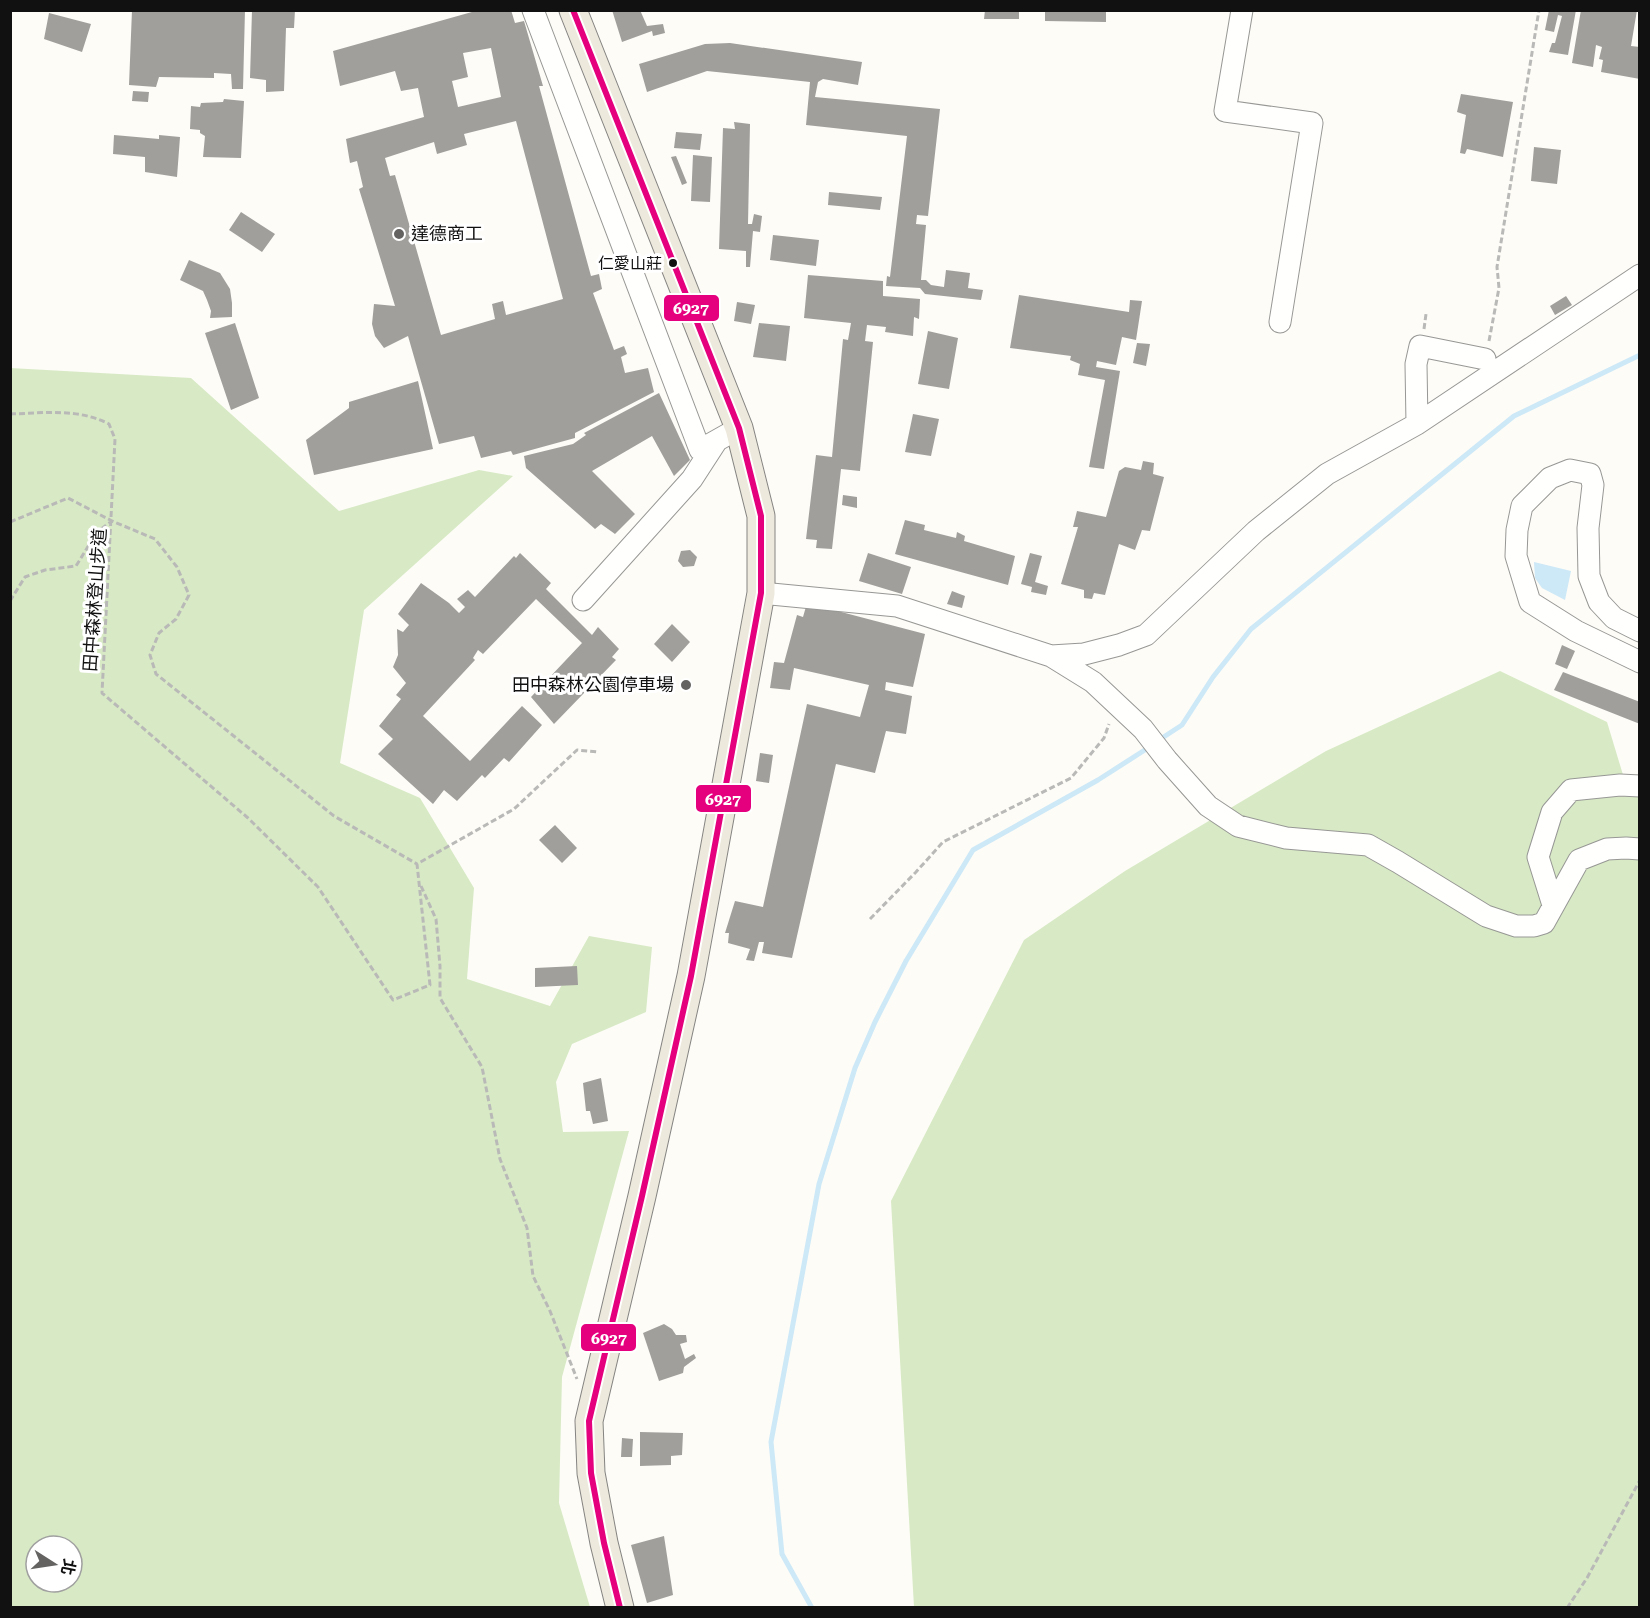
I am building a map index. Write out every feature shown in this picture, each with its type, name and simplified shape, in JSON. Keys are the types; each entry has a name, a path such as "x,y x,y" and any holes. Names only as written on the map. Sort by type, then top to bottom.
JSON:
{"main road":[{"path":"573,10 728,434 761,516 761,593 691,976 640,1208 589,1420 591,1473 604,1543 621,1608"}],"street":[{"path":"533,10 700,450 728,434"},
{"path":"1242,10 1226,111 1312,123 1280,322"},
{"path":"1051,656 1084,654 1146,635 1256,531 1327,474 1417,424 1640,275"},
{"path":"1417,424 1416,364 1420,346 1485,359"},
{"path":"583,600 692,479 728,434"},
{"path":"1640,631 1614,618 1599,602 1589,576 1588,528 1593,485 1590,474 1570,470 1550,478 1522,506 1517,530 1516,556 1530,602 1576,632 1640,662"},
{"path":"761,593 897,606 1051,656 1093,682 1143,729 1208,806 1238,826 1286,838 1368,845 1486,916 1516,926 1534,926 1544,923 1579,860 1607,849 1640,849"},
{"path":"1553,905 1538,857 1552,812 1571,790 1620,785 1640,786"}],"path":[{"path":"1485,359 1499,288 1497,267 1539,10"},
{"path":"10,414 68,412 96,418 109,424 115,439 112,521"},
{"path":"10,522 68,498 112,521"},
{"path":"10,601 25,577 45,570 76,566 97,532 112,521"},
{"name":"田中森林登山步道","path":"112,521 155,539 177,567 189,595 176,619 159,633 150,655 156,674 334,816 417,864 430,985 393,1000 318,886 248,818 102,693 112,521"},
{"path":"870,919 943,842 1071,778 1104,738 1115,702"},
{"path":"417,864 514,809 577,750 599,752"},
{"path":"419,881 436,919 440,998 482,1067 500,1159 527,1228 533,1276 578,1382"},
{"path":"1567,1608 1587,1578 1640,1480"}],"green space":[{"path":"10,368 191,378 339,511 479,470 513,476 364,610 340,763 420,798 474,888 467,979 550,1006 589,936 652,947 646,1012 572,1044 556,1082 563,1132 629,1131 562,1377 559,1503 590,1607 11,1607"},
{"path":"1500,671 1607,722 1627,788 1640,786 1639,1607 914,1607 891,1201 1024,940 1125,871 1326,751"}],"water":[{"path":"1534,562 1571,571 1565,600 1542,588 1535,578"}],"building":[{"path":"132,10 245,10 243,89 232,89 231,74 214,73 214,78 159,77 156,87 129,85"},
{"path":"252,10 295,10 294,28 286,28 284,91 266,92 266,80 250,78"},
{"path":"479,10 511,10 515,23 524,21 543,86 539,86 591,276 599,274 602,289 593,293 614,350 624,346 627,354 621,357 625,373 648,368 654,392 575,433 575,438 513,455 511,451 481,458 474,436 439,444 408,336 384,348 375,336 372,324 374,304 395,306 359,189 363,187 357,161 350,163 346,139 424,117 418,88 401,91 395,71 340,86 333,51","holes":["491,48 501,97 458,107 452,81 468,77 463,53","516,121 563,299 506,315 503,301 492,304 495,319 441,335 395,175 390,176 385,158 434,142 437,154 467,145 464,134"]},
{"path":"612,10 640,10 647,26 663,24 665,33 653,36 652,31 622,42"},
{"path":"985,10 1019,10 1019,19 984,19"},
{"path":"1045,10 1106,10 1106,22 1045,21"},
{"path":"1549,10 1576,10 1568,55 1549,52 1552,43 1555,43 1562,16 1558,15 1554,32 1545,30"},
{"path":"1581,10 1637,10 1631,46 1640,47 1640,79 1601,72 1603,60 1599,59 1602,47 1596,45 1593,67 1572,63"},
{"path":"49,13 91,24 82,52 44,39"},
{"path":"730,43 862,62 858,85 823,79 818,82 815,97 940,109 928,216 917,215 916,224 926,225 921,280 926,280 931,285 944,287 946,270 970,273 968,288 983,290 981,300 925,294 920,288 886,286 887,276 890,277 907,136 806,125 810,82 707,71 647,92 639,64 705,44"},
{"path":"133,91 149,92 148,102 132,101"},
{"path":"1461,94 1513,102 1503,157 1467,149 1465,154 1460,153 1466,115 1457,112"},
{"path":"224,99 244,101 241,158 203,157 205,136 200,133 200,130 190,129 191,106 200,107 201,103 223,102"},
{"path":"734,122 750,124 748,224 752,224 754,214 762,216 760,232 753,231 750,267 746,267 746,251 719,249 723,128 735,129"},
{"path":"676,132 702,134 700,150 674,148"},
{"path":"114,135 159,139 159,135 180,137 177,177 145,172 145,157 113,154"},
{"path":"1534,147 1561,150 1557,184 1531,181"},
{"path":"693,155 712,157 710,202 691,201"},
{"path":"676,156 687,183 682,185 671,157"},
{"path":"829,192 882,197 880,210 828,205"},
{"path":"241,212 275,234 262,252 229,230"},
{"path":"773,235 819,240 816,266 770,260"},
{"path":"189,260 220,273 230,289 232,317 210,318 211,311 203,291 180,280"},
{"path":"808,275 883,281 883,296 920,299 919,319 914,317 913,336 885,332 886,327 867,325 865,341 873,342 860,471 841,469 832,549 816,548 817,540 806,539 816,455 832,457 843,339 848,340 851,323 804,318"},
{"path":"1019,295 1129,312 1130,300 1142,301 1136,340 1122,337 1116,365 1097,361 1096,367 1120,371 1104,469 1089,467 1105,380 1078,375 1080,364 1070,360 1071,356 1010,348"},
{"path":"1566,296 1572,305 1555,315 1550,306"},
{"path":"737,302 755,305 751,324 734,321"},
{"path":"235,323 259,398 231,410 205,333"},
{"path":"759,323 790,326 786,361 753,357"},
{"path":"928,331 958,338 949,389 918,384"},
{"path":"1137,343 1150,344 1146,366 1133,363"},
{"path":"418,381 433,449 314,475 306,440 349,408 349,402"},
{"path":"659,393 690,460 674,476 652,436 592,471 635,514 615,534 601,524 595,529 526,468 524,456 573,444 586,435 584,433"},
{"path":"913,414 939,419 931,456 905,452"},
{"path":"1143,461 1154,463 1153,474 1164,477 1150,531 1142,530 1135,550 1119,544 1105,595 1094,593 1092,599 1084,598 1084,590 1061,584 1078,527 1073,527 1077,511 1106,517 1119,471 1125,467 1141,470"},
{"path":"843,495 857,497 857,508 842,505"},
{"path":"905,520 925,525 924,530 956,538 957,532 965,536 964,541 1015,556 1008,585 895,554"},
{"path":"690,550 697,557 694,566 683,567 678,561 681,551"},
{"path":"520,553 551,583 546,589 592,635 598,627 619,649 612,657 616,660 554,724 531,697 582,643 536,599 483,654 478,650 473,658 475,660 423,716 470,761 522,706 542,725 509,762 504,758 485,778 482,775 457,801 444,790 433,804 378,754 393,739 379,726 401,699 396,695 406,683 393,667 398,655 397,629 403,632 409,625 398,614 421,583 459,613 465,607 457,599 468,590 475,597 514,556 516,558"},
{"path":"868,553 911,567 902,594 859,581"},
{"path":"1030,553 1042,556 1035,582 1048,586 1046,595 1031,592 1032,587 1021,584"},
{"path":"952,591 965,596 962,608 947,604"},
{"path":"807,603 925,634 913,687 886,682 885,690 912,696 906,734 886,731 875,773 836,764 792,958 762,953 764,942 759,942 754,961 746,960 750,949 728,943 729,933 725,933 735,901 763,907 807,704 860,717 869,685 794,668 790,690 770,688 774,662 784,663 797,615 803,617"},
{"path":"672,624 690,642 672,662 654,644"},
{"path":"1562,645 1575,651 1567,669 1555,664"},
{"path":"1563,672 1640,702 1640,724 1554,690"},
{"path":"760,753 773,755 769,783 756,781"},
{"path":"555,825 577,848 562,863 539,840"},
{"path":"577,966 578,985 535,987 535,968"},
{"path":"601,1078 608,1121 593,1124 590,1111 586,1111 583,1083"},
{"path":"664,1324 676,1335 686,1335 687,1342 680,1344 685,1359 694,1354 696,1358 684,1367 683,1373 659,1381 643,1333"},
{"path":"640,1432 683,1433 682,1455 671,1456 671,1465 640,1466"},
{"path":"622,1438 633,1439 632,1457 621,1457"},
{"path":"664,1536 673,1595 647,1603 631,1545"}],"waterway":[{"path":"1159,740 1182,725 1213,677 1251,629 1514,416 1640,355"},
{"path":"812,1608 782,1554 771,1442 819,1184 855,1068 906,961 973,850 1098,780 1151,746"}],"transit line":[{"name":"6927","path":"573,10 739,428 761,516 761,593 691,976 589,1421 591,1473 604,1543 620,1608"}],"place":[{"name":"達德商工","path":"399,234"},
{"name":"仁愛山莊","path":"673,263"},
{"name":"田中森林公園停車場","path":"686,685"}]}
